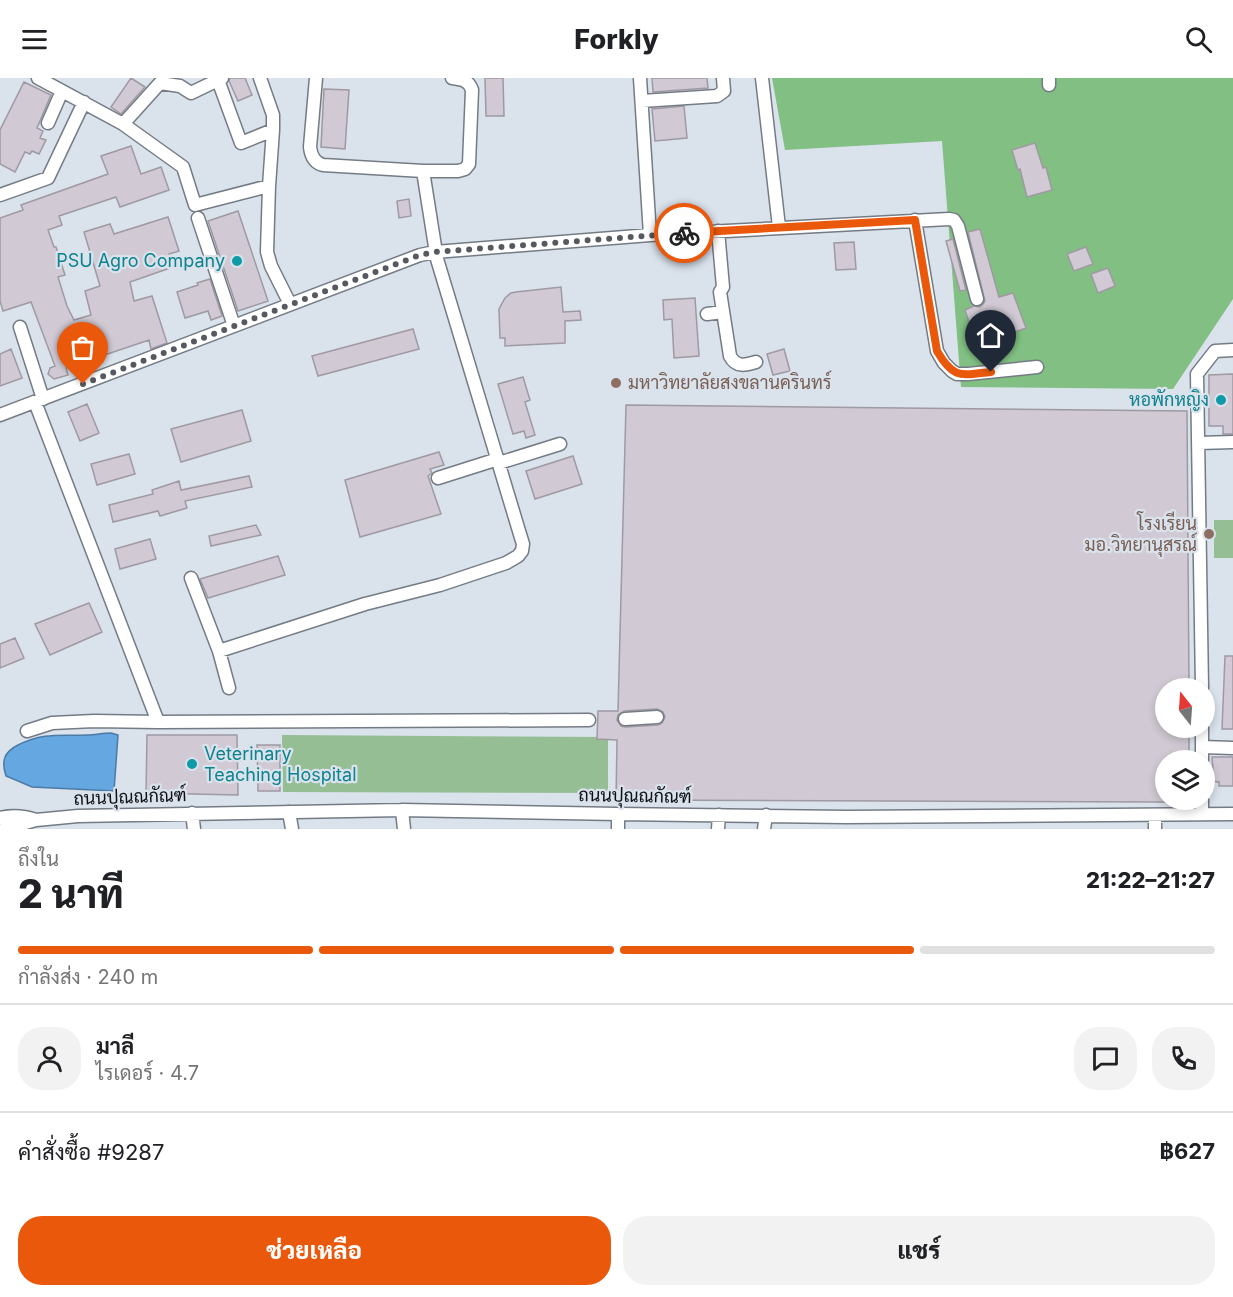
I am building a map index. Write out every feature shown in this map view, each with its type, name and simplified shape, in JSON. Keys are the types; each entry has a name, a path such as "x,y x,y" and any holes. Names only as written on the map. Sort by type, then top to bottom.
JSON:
{"street":[{"path":"38,78 123,124 183,167 195,205 268,186"},
{"path":"260,78 272,112 273,130 268,186 267,252 271,266 290,304"},
{"path":"316,78 310,147 318,164 423,171 462,171 469,164 471,87 464,80 452,78"},
{"path":"640,78 650,235"},
{"path":"642,101 720,95 724,91 723,78"},
{"path":"762,78 778,227"},
{"path":"123,124 160,83 180,86 191,93 220,79 242,143 273,130"},
{"path":"48,123 63,91"},
{"path":"0,195 48,178 84,102"},
{"path":"219,651 365,604 440,585 506,563 521,553 523,544 435,252 423,171"},
{"path":"198,218 234,326"},
{"path":"0,416 290,304 420,255 435,252 650,235 949,219 955,222 977,299"},
{"path":"915,220 937,348 948,368 957,374 968,375 1037,367"},
{"path":"718,231 723,287 720,292 731,359 739,364 756,362"},
{"path":"706,314 723,312"},
{"path":"20,327 39,401 158,722"},
{"path":"1202,678 1197,374 1215,351 1233,350"},
{"path":"1198,443 1233,442"},
{"path":"438,478 560,444"},
{"path":"191,578 219,651 229,688"},
{"path":"625,719 657,717"},
{"path":"27,731 52,723 94,721 589,720"},
{"path":"1202,738 1202,747 1233,748"},
{"path":"402,810 404,829"},
{"name":"ถนนปุณณกัณฑ์","path":"0,818 23,816 36,820 104,815 402,810 766,815 847,823 924,823 997,816 1233,814"},
{"path":"290,812 292,829"},
{"path":"192,813 194,829"},
{"path":"618,814 618,829"},
{"path":"1155,814 1155,829"},
{"path":"104,815 105,829"},
{"path":"718,829 719,815"},
{"path":"764,829 766,815"},
{"path":"1072,815 1072,829"},
{"path":"997,816 998,829"},
{"name":"ถนนปุณณกัณฑ์","path":"4,829 24,827 36,820"}],"green space":[{"path":"772,78 1233,78 1233,299 1173,389 961,387 942,141 785,150"},
{"path":"1214,520 1233,520 1233,558 1214,558"},
{"path":"282,735 608,737 608,793 283,792"}],"water":[{"path":"111,733 118,735 114,791 32,787 6,776 5,757 13,748 27,741 52,736"}],"building":[{"path":"131,78 145,87 121,114 111,107"},
{"path":"230,78 245,78 252,95 238,101 229,81"},
{"path":"485,78 503,78 504,116 486,116"},
{"path":"652,78 707,78 708,88 653,92"},
{"path":"24,82 51,95 37,128 43,131 40,138 46,140 39,154 32,151 30,154 25,152 15,172 0,164 0,130"},
{"path":"324,89 349,90 345,149 321,147"},
{"path":"684,106 687,138 655,141 652,109"},
{"path":"1035,143 1043,168 1046,167 1052,190 1027,197 1020,169 1018,170 1012,150"},
{"path":"131,146 141,174 161,167 169,190 120,207 116,197 59,216 62,225 48,230 65,275 58,277 74,320 91,315 85,291 100,286 84,232 110,224 114,234 168,217 179,251 169,254 173,267 130,282 134,301 152,296 167,343 151,349 149,340 66,368 68,375 54,379 48,374 50,368 55,366 31,302 3,311 0,301 0,218 23,210 21,205 108,174 101,156"},
{"path":"409,199 411,216 399,218 397,201"},
{"name":"PSU Agro Company","path":"238,211 268,301 238,311 208,221"},
{"path":"980,229 999,297 1013,293 1026,328 977,345 965,310 974,306 980,307 985,301 968,232"},
{"path":"953,239 966,290 960,291 946,241"},
{"path":"854,242 856,269 836,270 834,243"},
{"path":"1086,247 1093,264 1074,271 1067,254"},
{"path":"1108,268 1115,286 1098,293 1091,274"},
{"path":"210,279 222,316 211,320 208,311 185,318 177,292"},
{"path":"561,287 563,312 580,311 581,320 565,321 565,343 505,346 505,338 500,338 499,309 505,298 516,292"},
{"path":"695,298 699,356 674,358 672,319 664,320 663,300"},
{"path":"413,329 419,349 318,376 312,356"},
{"path":"11,349 22,378 0,386 0,354"},
{"path":"784,349 790,371 773,375 767,354"},
{"name":"หอพักหญิง","path":"1233,374 1233,434 1223,434 1223,426 1209,426 1209,375"},
{"path":"523,377 530,400 525,402 535,435 526,438 524,431 513,434 498,384"},
{"path":"87,404 99,433 80,441 68,412"},
{"path":"626,405 1187,411 1189,678 1155,678 1155,738 1189,738 1189,750 1155,750 1155,802 616,800 617,740 597,739 598,711 618,711","holes":["657,709 663,712 665,717 658,725 625,727 621,726 617,720 618,715 624,711"]},
{"path":"242,410 251,441 181,462 171,429"},
{"path":"439,452 444,465 430,469 432,473 428,476 441,514 360,537 345,480"},
{"path":"129,454 135,474 97,485 91,464"},
{"path":"573,456 582,484 535,499 526,471"},
{"path":"249,476 252,487 185,501 187,508 160,516 158,511 113,522 109,505 153,494 152,490 179,481 181,490"},
{"path":"256,525 261,535 211,546 209,536"},
{"path":"150,539 156,559 120,569 115,549"},
{"path":"278,556 285,575 208,598 200,579"},
{"path":"89,603 102,632 50,655 35,624"},
{"path":"15,638 24,658 0,668 0,644"},
{"path":"1225,656 1233,656 1233,729 1222,729"},
{"name":"Veterinary Teaching Hospital","path":"147,735 237,735 238,795 146,793"},
{"path":"257,745 280,745 280,791 258,791"},
{"path":"1215,757 1233,757 1233,786 1219,786 1219,782 1215,782"}],"way so far":[{"path":"83,384 420,255 684,233"}],"place":[{"name":"PSU Agro Company","path":"237,261"},
{"name":"มหาวิทยาลัยสงขลานครินทร์","path":"616,383"},
{"name":"หอพักหญิง","path":"1221,400"},
{"name":"โรงเรียน มอ.วิทยานุสรณ์","path":"1209,534"},
{"name":"Veterinary Teaching Hospital","path":"192,764"}],"route":[{"path":"684,233 915,220 937,351 948,368 957,374 991,372"}]}
